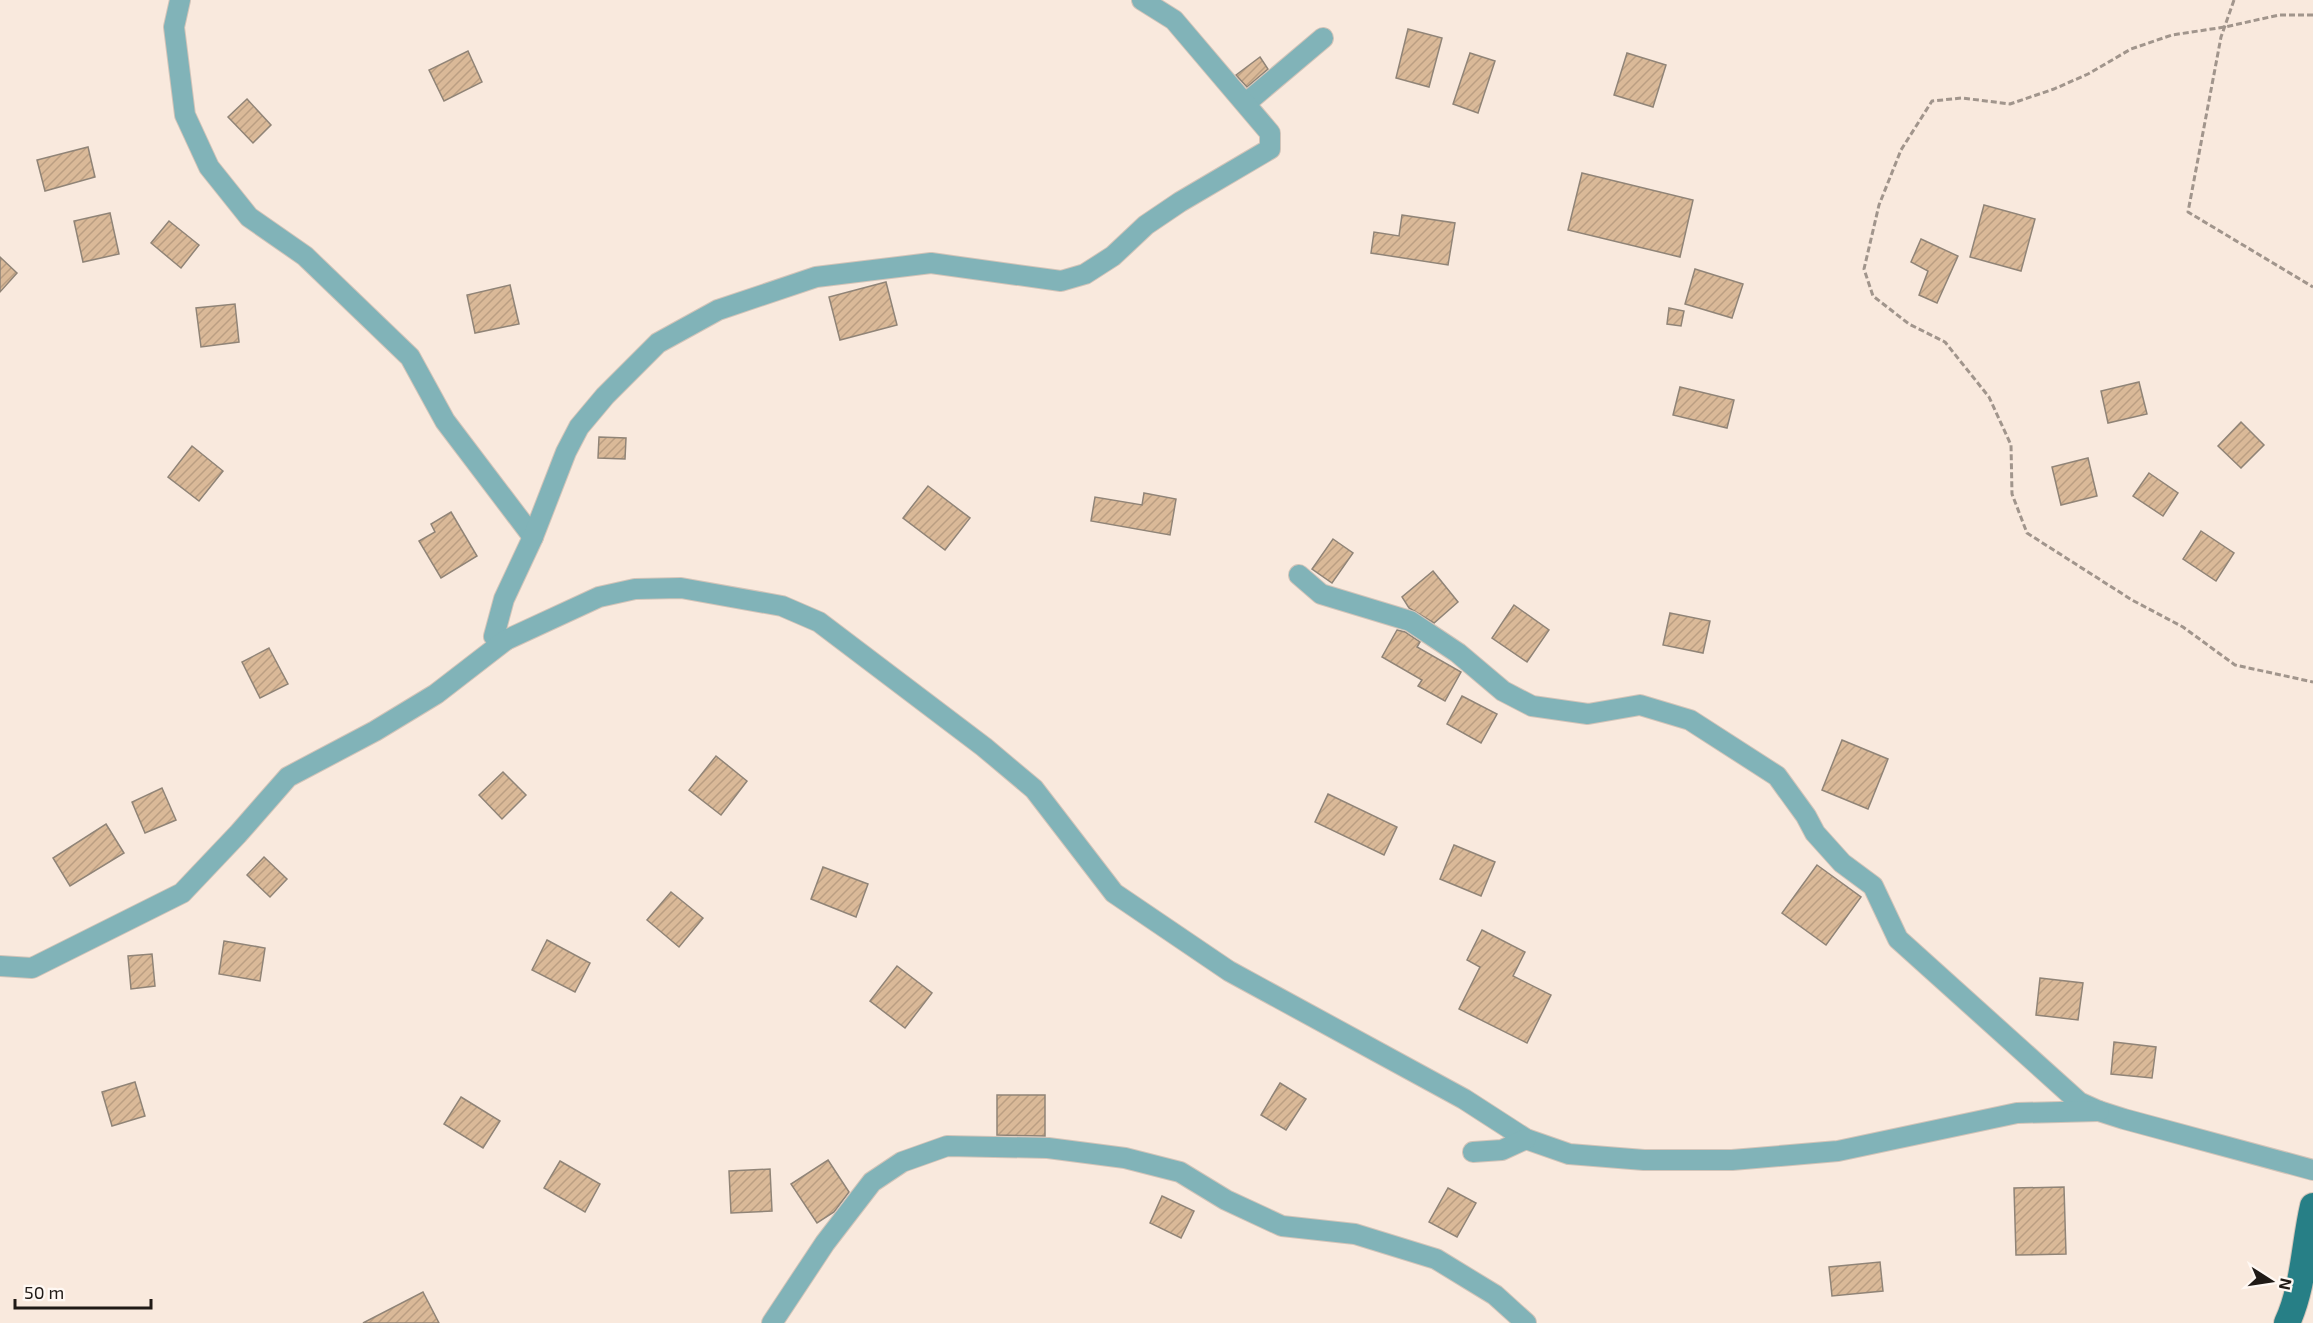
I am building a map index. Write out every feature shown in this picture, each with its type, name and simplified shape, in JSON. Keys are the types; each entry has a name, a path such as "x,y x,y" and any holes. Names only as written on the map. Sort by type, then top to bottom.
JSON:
{"main road":[{"path":"2287,1323 2293,1312 2313,1206"}],"street":[{"path":"180,0 174,27 185,115 209,166 249,217 305,256 410,357 446,421 533,537"},
{"path":"506,640 499,640 494,636 496,624 504,599 533,537 566,452 579,427 604,396 658,343 718,310 816,277 931,263 1061,281 1085,274 1113,256 1146,225 1171,208 1270,149 1270,133 1246,103 1174,20 1142,0"},
{"path":"1246,103 1323,38"},
{"path":"1299,576 1321,594 1410,621 1458,653 1503,691 1532,706 1588,714 1640,705 1690,720 1778,776 1815,832 1842,863 1873,886 1898,939 2079,1102 2099,1111 2313,1170"},
{"path":"0,966 32,968 182,893 288,777 375,731 436,693 506,640 599,597 635,589 681,588 782,606 819,622 984,747 1034,789 1114,893 1229,971 1464,1099 1526,1139 1569,1154 1644,1160 1732,1160 1838,1151 2017,1113 2099,1111"},
{"path":"1473,1152 1502,1150 1526,1139"},
{"path":"772,1323 825,1243 872,1182 902,1162 947,1146 1048,1148 1125,1158 1180,1172 1226,1200 1282,1226 1355,1234 1436,1259 1495,1295 1527,1323"}],"path":[{"path":"2234,0 2221,38 2188,212 2313,287"},
{"path":"2313,15 2279,15 2225,27 2172,35 2131,49 2088,74 2054,89 2010,104 1962,98 1932,101 1901,150 1892,172 1879,205 1864,269 1873,296 1909,324 1945,342 1989,397 2010,445 2012,494 2027,532 2132,600 2183,627 2235,665 2313,682"}],"building":[{"path":"1408,29 1442,38 1429,87 1396,78"},
{"path":"468,51 482,82 444,101 429,70"},
{"path":"1470,53 1495,61 1478,113 1453,104"},
{"path":"1627,53 1666,65 1653,107 1614,95"},
{"path":"1260,57 1268,69 1247,87 1236,75"},
{"path":"247,99 271,125 253,143 228,117"},
{"path":"88,147 95,177 45,191 37,160"},
{"path":"1582,173 1693,200 1680,257 1568,230"},
{"path":"1984,205 2035,219 2021,271 1970,257"},
{"path":"110,213 119,254 83,262 74,221"},
{"path":"1402,215 1455,223 1448,265 1371,253 1374,232 1399,236"},
{"path":"169,221 199,245 181,268 151,243"},
{"path":"1921,239 1958,256 1937,303 1919,295 1928,271 1911,262"},
{"path":"0,257 17,273 0,292"},
{"path":"1695,269 1743,284 1732,318 1685,304"},
{"path":"886,282 897,325 840,340 829,297"},
{"path":"510,285 519,324 475,333 467,295"},
{"path":"235,304 239,342 201,347 196,308"},
{"path":"1669,308 1684,311 1681,326 1667,324"},
{"path":"2139,382 2147,414 2108,423 2101,391"},
{"path":"1680,387 1734,400 1727,428 1673,415"},
{"path":"2241,422 2264,445 2241,468 2218,446"},
{"path":"599,437 626,438 625,459 598,458"},
{"path":"192,446 223,471 199,501 168,477"},
{"path":"2088,458 2097,496 2061,505 2052,467"},
{"path":"2149,473 2178,493 2163,516 2133,496"},
{"path":"928,486 970,518 945,550 903,518"},
{"path":"1144,493 1176,499 1170,535 1091,521 1095,497 1142,505"},
{"path":"451,512 477,556 441,578 419,541 435,532 431,524"},
{"path":"2201,531 2234,553 2216,581 2183,559"},
{"path":"1333,539 1353,553 1332,583 1312,569"},
{"path":"1433,571 1458,602 1434,623 1409,608 1402,597"},
{"path":"1514,605 1549,630 1527,662 1492,638"},
{"path":"1670,613 1710,621 1703,653 1663,645"},
{"path":"1397,630 1405,632 1420,642 1417,647 1461,672 1445,701 1418,686 1422,680 1382,657"},
{"path":"269,648 288,684 260,698 242,662"},
{"path":"1462,696 1497,714 1481,743 1447,724"},
{"path":"1842,740 1888,759 1868,809 1822,790"},
{"path":"716,756 747,781 721,815 689,790"},
{"path":"503,772 526,795 502,819 479,795"},
{"path":"162,788 176,820 145,833 132,802"},
{"path":"1328,794 1397,827 1384,855 1315,822"},
{"path":"106,824 124,853 70,886 53,858"},
{"path":"1454,845 1495,862 1481,896 1440,879"},
{"path":"264,857 287,879 270,897 247,875"},
{"path":"1817,865 1861,897 1826,945 1782,913"},
{"path":"823,867 868,884 856,917 811,899"},
{"path":"671,892 703,918 679,947 647,920"},
{"path":"1482,930 1525,952 1513,976 1551,995 1527,1043 1459,1009 1480,967 1467,960"},
{"path":"547,940 590,963 575,992 532,970"},
{"path":"224,941 265,948 260,981 219,974"},
{"path":"152,954 155,986 131,989 128,956"},
{"path":"897,966 932,993 905,1028 870,1001"},
{"path":"2040,978 2083,983 2078,1020 2036,1015"},
{"path":"2114,1042 2156,1047 2152,1078 2111,1074"},
{"path":"135,1082 145,1116 112,1126 102,1092"},
{"path":"1280,1083 1306,1099 1286,1130 1261,1115"},
{"path":"997,1095 1045,1095 1045,1136 997,1135"},
{"path":"461,1097 500,1121 483,1148 444,1124"},
{"path":"828,1160 849,1192 834,1212 817,1223 791,1184"},
{"path":"560,1161 600,1184 585,1212 544,1188"},
{"path":"770,1169 772,1211 731,1213 729,1171"},
{"path":"2064,1187 2066,1254 2016,1255 2014,1188"},
{"path":"1448,1188 1476,1203 1457,1237 1429,1222"},
{"path":"1162,1196 1194,1211 1181,1238 1150,1223"},
{"path":"1880,1262 1883,1291 1832,1296 1829,1267"},
{"path":"423,1292 439,1323 363,1323"}]}
